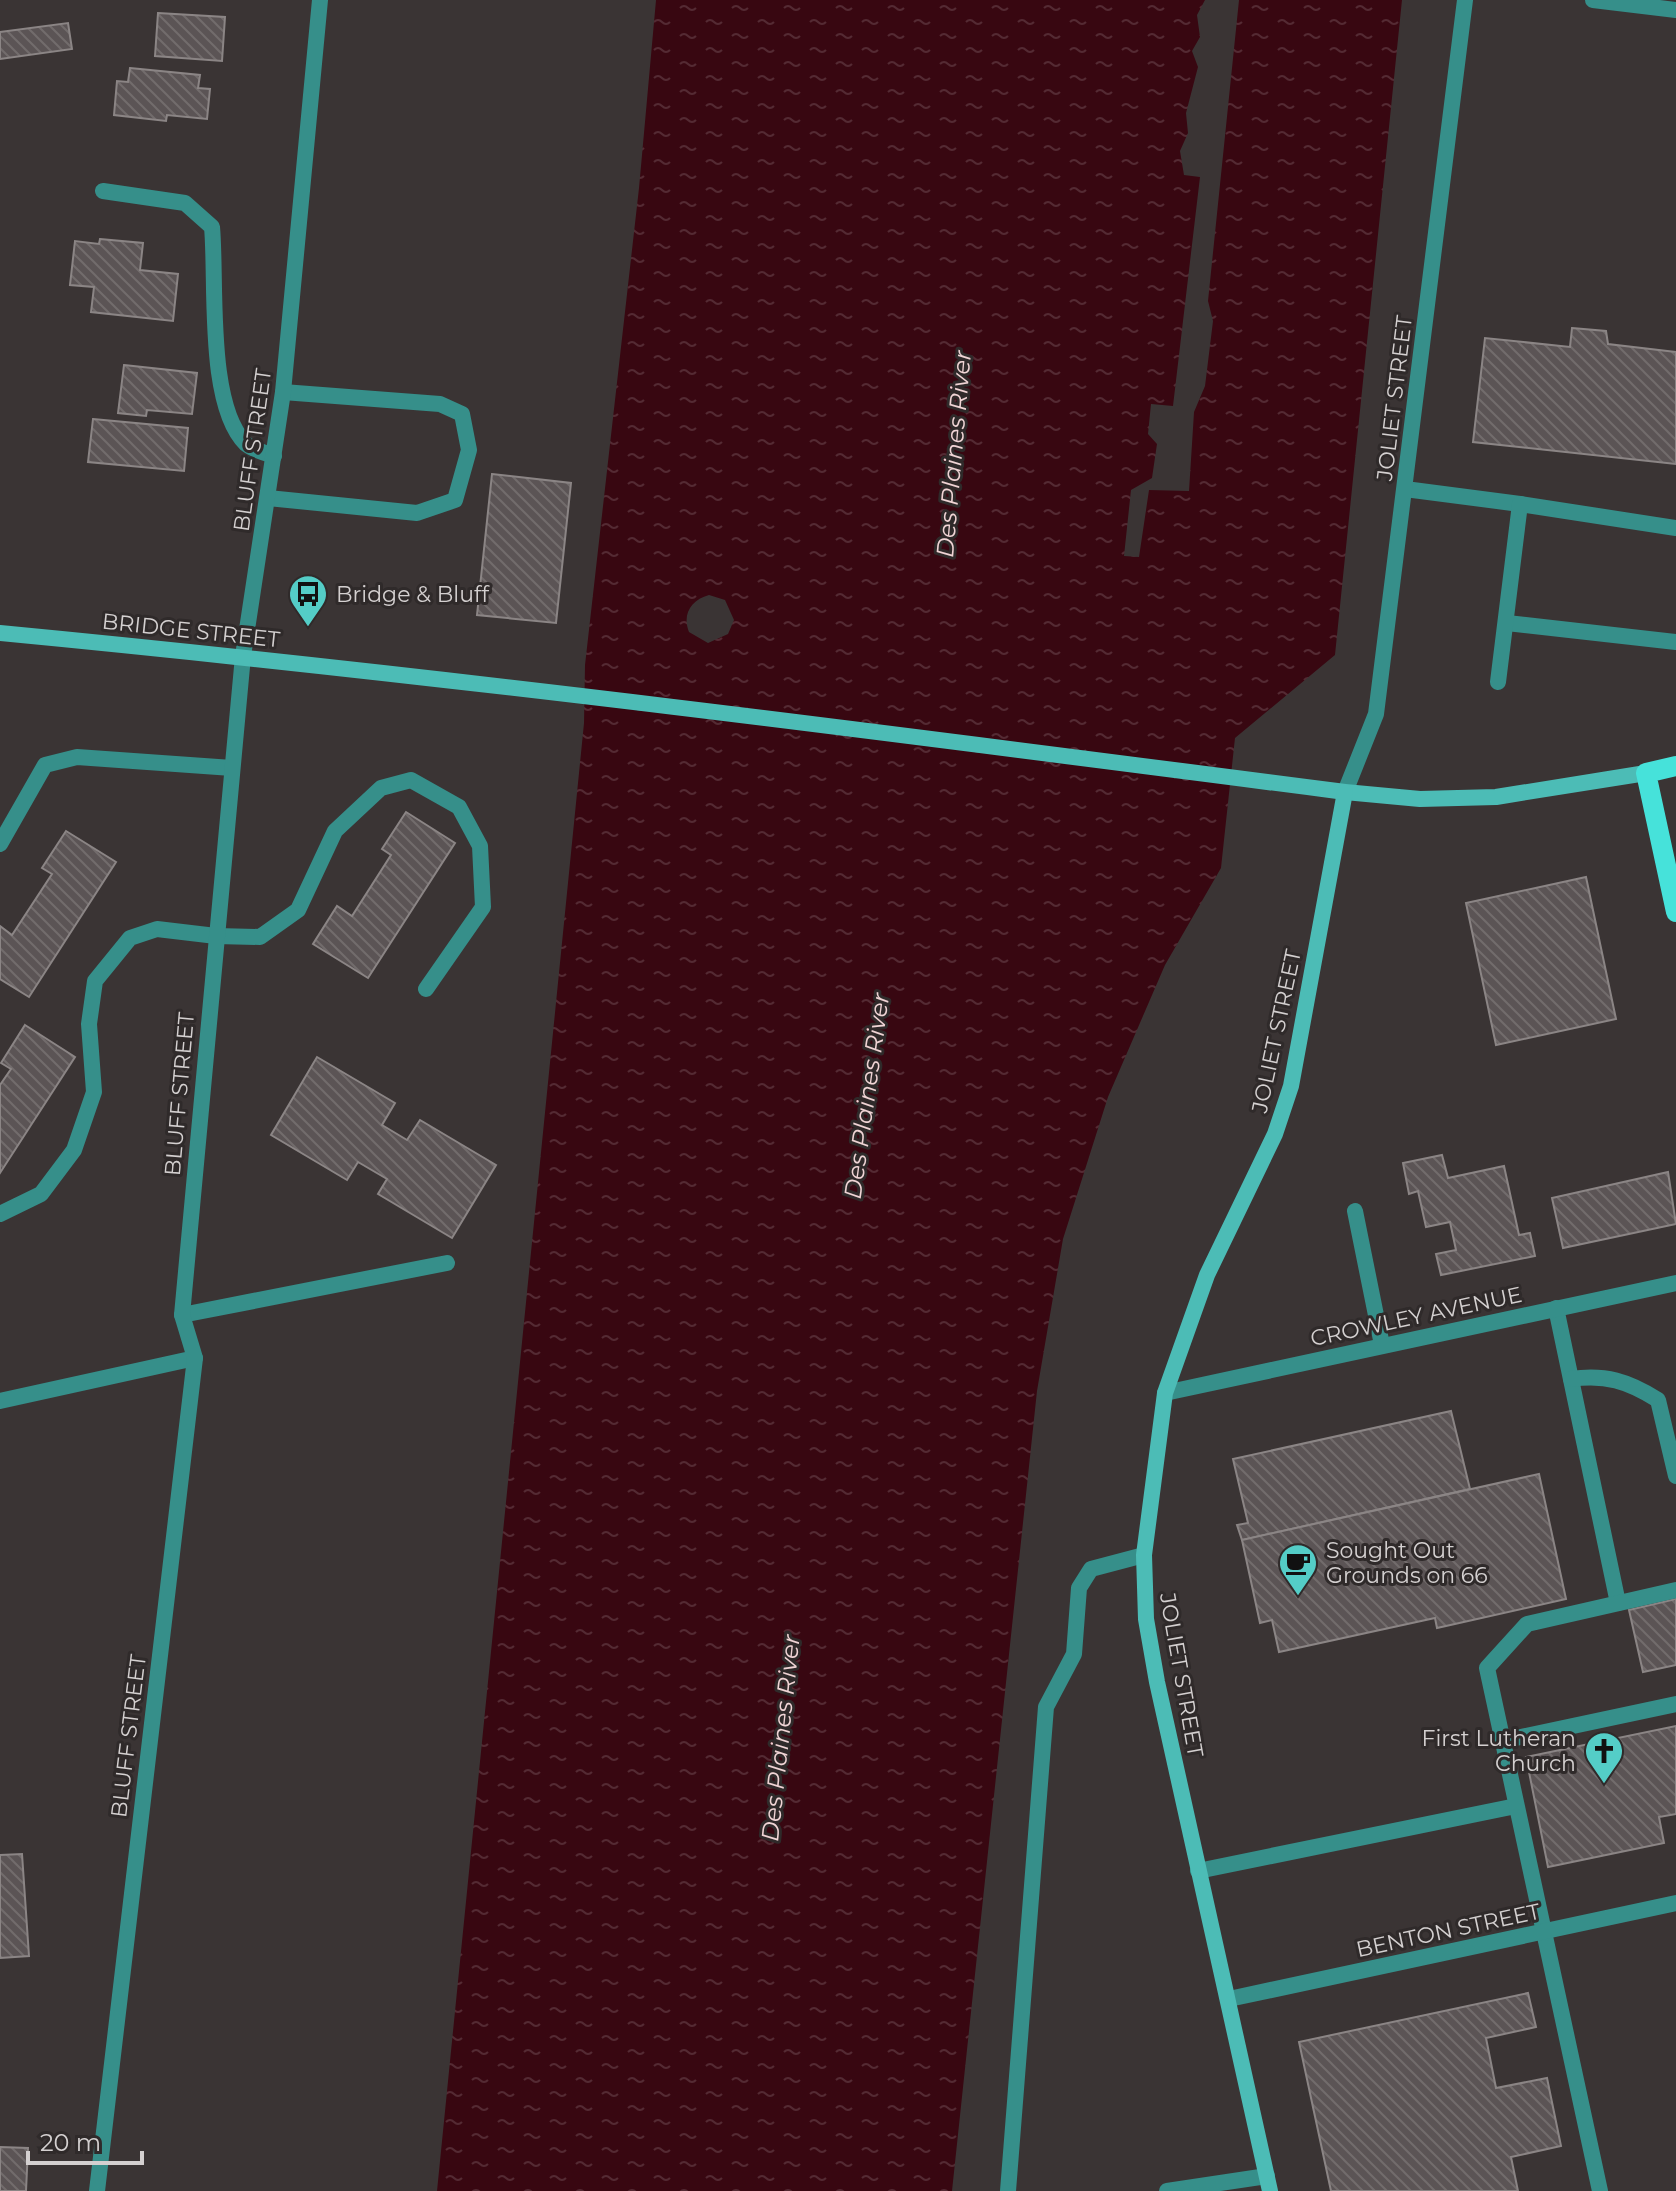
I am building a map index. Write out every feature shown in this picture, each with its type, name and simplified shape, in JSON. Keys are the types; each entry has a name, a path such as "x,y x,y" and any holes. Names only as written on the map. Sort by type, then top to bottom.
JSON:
{"main road":[{"path":"1676,766 1646,773 1676,912"}],"street":[{"name":"BLUFF STREET","path":"97,2191 195,1358 182,1315 216,936 243,656 283,392 320,0"},
{"name":"JOLIET STREET","path":"1269,2183 1198,1871 1146,1619 1144,1555 1165,1393 1207,1275 1269,1147 1291,1086 1345,792 1376,714 1465,0"},
{"path":"1593,0 1676,10"},
{"path":"103,191 185,203 212,227 218,368 236,432 248,447 274,456"},
{"path":"268,498 417,513 455,500 469,450 462,414 440,404 283,392"},
{"path":"1405,489 1676,528"},
{"path":"1498,682 1520,504"},
{"path":"1507,623 1676,642"},
{"name":"BRIDGE STREET","path":"0,633 243,656 1420,799 1496,797 1646,773"},
{"path":"0,844 45,765 77,757 232,768"},
{"path":"0,1214 41,1194 74,1150 94,1092 89,1024 95,981 130,938 157,929 216,936 260,937 298,910 335,831 381,788 411,780 459,807 480,846 483,907 426,989"},
{"path":"1355,1211 1382,1345"},
{"path":"182,1315 447,1263"},
{"name":"CROWLEY AVENUE","path":"1165,1393 1676,1283"},
{"path":"1556,1308 1618,1603"},
{"path":"0,1401 195,1358"},
{"path":"1571,1379 1601,1375 1635,1386 1658,1400 1676,1476"},
{"path":"1008,2191 1046,1707 1074,1654 1079,1588 1091,1569 1144,1555"},
{"path":"1600,2191 1487,1668 1527,1624 1676,1590"},
{"path":"1502,1741 1676,1704"},
{"path":"1198,1871 1516,1806"},
{"name":"BENTON STREET","path":"1229,1999 1676,1903"},
{"path":"1167,2191 1269,2183"}],"water":[{"name":"Des Plaines River","path":"656,0 1205,0 1197,15 1200,37 1192,51 1198,67 1186,113 1188,133 1180,151 1184,175 1200,177 1173,406 1151,404 1148,434 1157,444 1152,478 1131,490 1124,556 1139,557 1149,490 1189,491 1194,412 1205,386 1213,321 1208,301 1239,0 1402,0 1335,655 1235,738 1221,868 1165,965 1108,1097 1063,1239 1037,1391 952,2191 437,2191 584,723 585,665 639,188","holes":["709,595 725,600 734,620 728,634 708,643 689,632 687,619 693,604"]}],"building":[{"path":"158,13 225,17 222,61 155,56"},
{"path":"68,23 72,49 0,59 0,32"},
{"path":"130,68 200,75 198,88 210,89 207,119 167,115 166,121 114,115 117,81 128,82"},
{"path":"100,239 143,243 140,270 178,274 173,321 91,312 94,287 70,285 75,241 99,244"},
{"path":"1572,328 1606,331 1608,344 1676,352 1676,464 1473,442 1485,338 1570,347"},
{"path":"124,365 197,373 192,414 147,410 146,416 118,413"},
{"path":"93,419 188,428 184,471 88,462"},
{"path":"492,474 571,483 556,623 477,615"},
{"path":"406,812 455,843 368,978 313,944 337,906 352,916 391,855 382,849"},
{"path":"66,831 116,862 29,997 0,979 0,926 12,935 52,874 42,868"},
{"path":"1586,877 1616,1019 1496,1045 1466,903"},
{"path":"25,1025 75,1057 0,1173 0,1085 11,1069 1,1063"},
{"path":"317,1057 395,1103 382,1125 407,1140 420,1120 496,1165 452,1238 378,1194 387,1179 358,1162 347,1180 271,1135"},
{"path":"1442,1155 1448,1178 1504,1166 1519,1235 1530,1233 1535,1256 1441,1275 1436,1254 1456,1250 1450,1222 1426,1227 1418,1191 1409,1194 1403,1163"},
{"path":"1668,1172 1676,1224 1563,1248 1552,1198"},
{"path":"1451,1411 1470,1489 1242,1540 1237,1525 1248,1523 1233,1459"},
{"path":"1539,1474 1566,1599 1437,1628 1435,1618 1279,1652 1272,1620 1260,1623 1242,1540"},
{"path":"1676,1599 1676,1665 1643,1672 1629,1610"},
{"name":"First Lutheran Church","path":"1676,1726 1676,1814 1659,1817 1664,1843 1548,1867 1526,1757"},
{"path":"22,1854 29,1956 0,1958 0,1855"},
{"path":"1528,1993 1536,2027 1486,2038 1496,2088 1547,2078 1561,2146 1511,2157 1518,2191 1331,2191 1299,2042"},
{"path":"0,2147 28,2148 26,2191 0,2191"}],"place":[{"name":"Bridge & Bluff","path":"308,628"},
{"name":"Sought Out Grounds on 66","path":"1298,1597"},
{"name":"First Lutheran Church","path":"1604,1785"}]}
